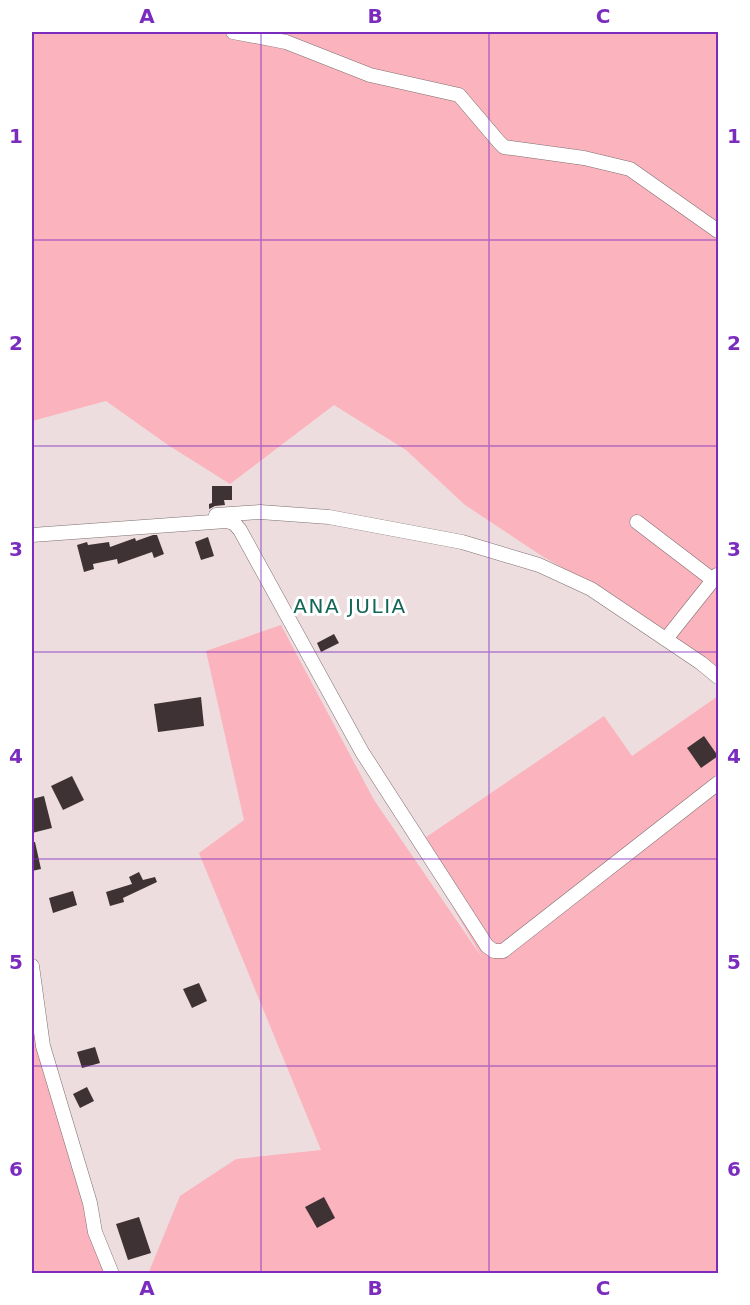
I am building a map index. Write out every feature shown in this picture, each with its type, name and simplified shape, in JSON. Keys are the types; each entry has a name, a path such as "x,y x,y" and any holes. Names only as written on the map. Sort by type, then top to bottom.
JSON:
{"street":[{"path":"233,32 286,37 370,75 459,95 504,147 584,158 630,170 718,231"},
{"path":"32,528 260,512 329,517 462,542 539,565 591,589 718,677"},
{"path":"32,535 226,521 234,523 362,752 487,946 494,951 503,951 718,783"},
{"path":"637,522 716,576 666,639"},
{"path":"32,966 43,1046 90,1203 95,1232 112,1274"}],"shaded area":[{"path":"32,32 718,32 718,683 615,598 542,556 465,505 406,450 334,405 230,484 168,445 106,401 32,421"},
{"path":"281,625 374,800 483,959 416,844 604,716 632,756 718,696 718,1273 148,1274 180,1196 236,1159 321,1150 199,853 244,820 206,651"},
{"path":"32,966 43,1046 112,1273 32,1273"}],"building":[{"path":"212,486 232,486 232,500 224,500 225,505 209,509 209,504 212,503"},
{"path":"157,535 164,554 154,558 152,552 118,564 117,559 93,564 94,569 84,572 77,545 87,542 88,545 109,542 110,547 135,538 136,541"},
{"path":"208,537 214,556 201,560 195,542"},
{"path":"334,634 339,643 321,652 317,643"},
{"path":"201,697 204,726 158,732 154,704"},
{"path":"704,736 718,756 701,768 687,748"},
{"path":"72,776 84,800 63,810 51,786"},
{"path":"44,796 52,828 32,833 32,799"},
{"path":"32,842 35,842 41,869 32,871"},
{"path":"139,872 143,880 155,877 157,882 123,898 124,902 110,906 106,892 132,884 129,877"},
{"path":"73,891 77,905 53,913 49,898"},
{"path":"199,983 207,1001 192,1008 183,989"},
{"path":"95,1047 100,1063 82,1068 77,1052"},
{"path":"87,1087 94,1101 80,1108 73,1094"},
{"path":"324,1197 335,1218 317,1228 305,1207"},
{"path":"139,1217 151,1253 128,1260 116,1224"}],"district":[{"name":"ANA JULIA","path":"350,606"}]}
